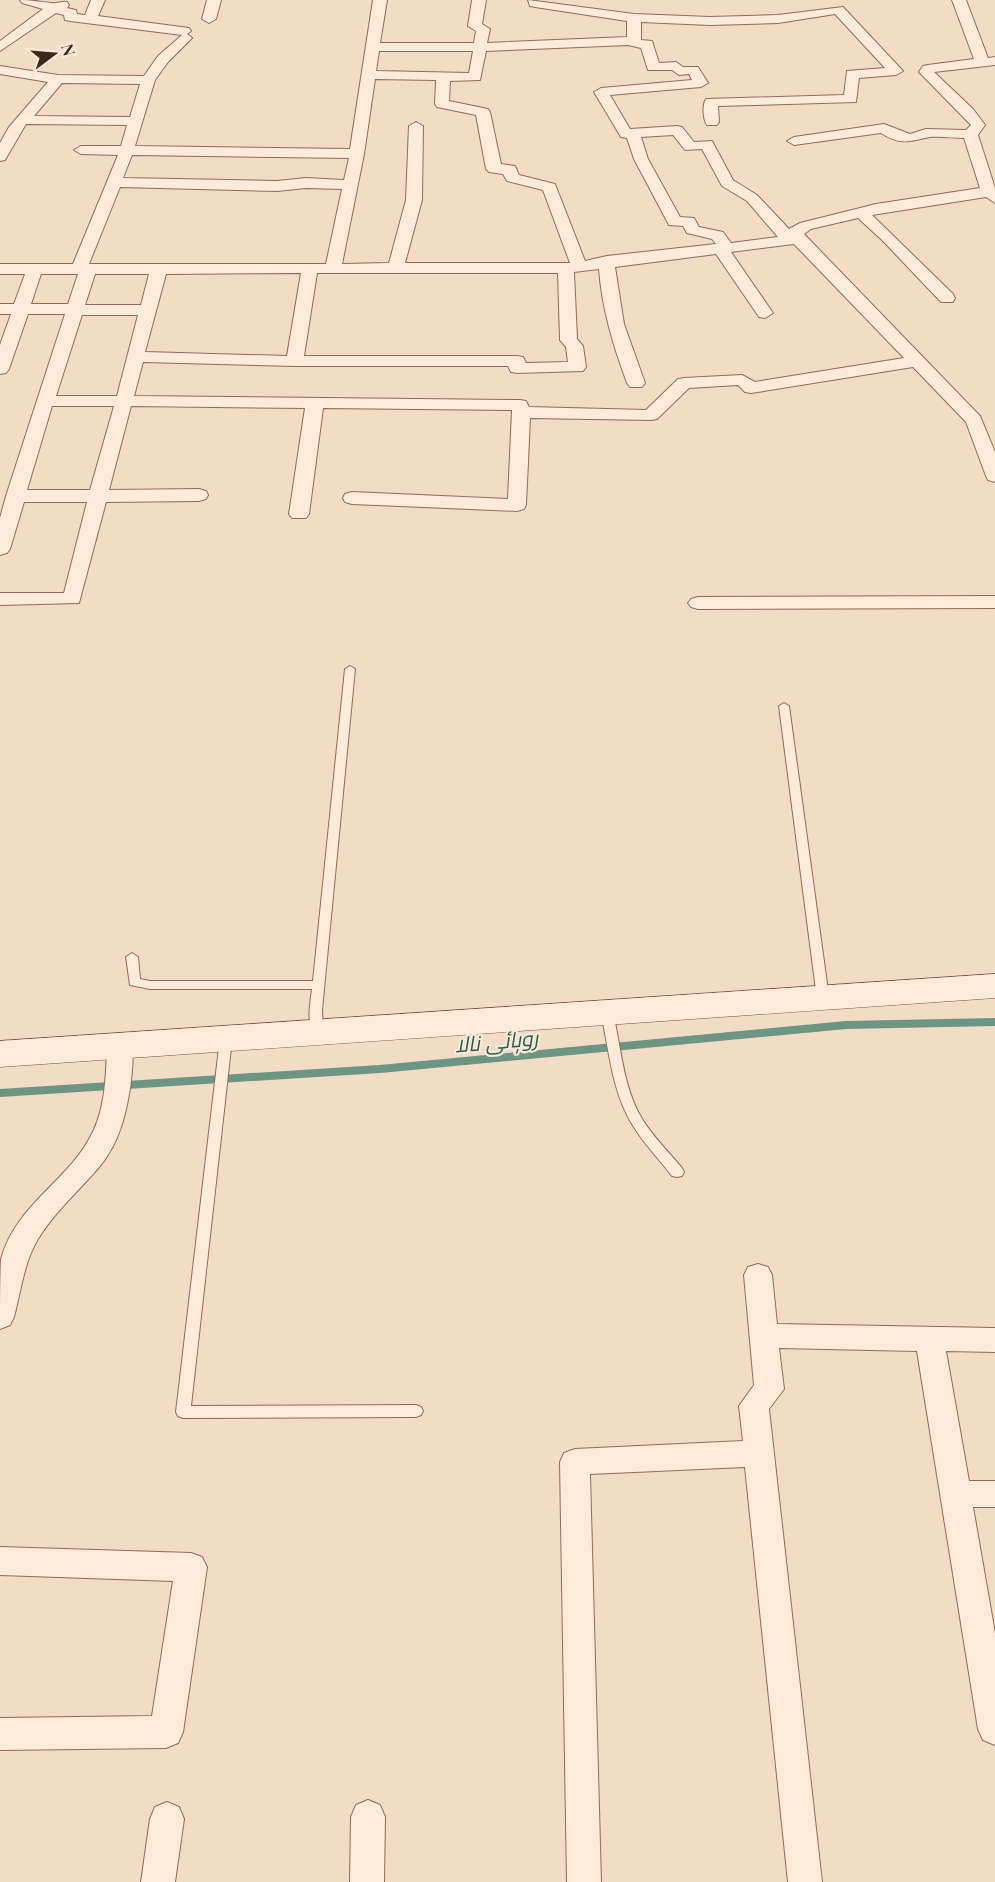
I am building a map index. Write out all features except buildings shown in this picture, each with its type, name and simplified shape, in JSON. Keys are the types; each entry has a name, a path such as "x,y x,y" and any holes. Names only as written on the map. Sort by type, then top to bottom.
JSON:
{"street":[{"path":"0,549 75,309 83,268 127,150 148,80 185,34 70,17 72,13 27,0"},
{"path":"0,47 52,9 62,5 64,0"},
{"path":"90,20 98,0"},
{"path":"209,19 214,0"},
{"path":"333,268 357,154 380,0"},
{"path":"369,75 475,76 483,29 475,26 479,0"},
{"path":"535,0 535,3 634,18 710,21 778,19 838,10 896,71"},
{"path":"712,122 711,102 851,99 852,74 928,69 988,61 959,0"},
{"path":"634,18 634,44 647,44 653,67 676,66 679,71 693,70 701,83 601,92 626,134 677,130 690,147 707,144 727,183 743,195 752,198 974,420 995,476"},
{"path":"373,46 480,47 634,41"},
{"path":"794,141 884,128 895,137 922,136 926,133 970,134 978,125 968,112 926,72 928,69"},
{"path":"0,70 58,79 148,80"},
{"path":"136,357 295,362 517,361 517,368 577,367 574,346 568,340 572,266 550,187 512,178 510,169 494,169 483,112 442,104 443,76"},
{"path":"0,157 22,120 58,79"},
{"path":"22,120 136,121"},
{"path":"396,267 414,200 416,126"},
{"path":"633,133 641,159 675,222 688,221 693,230 717,235 765,313"},
{"path":"794,239 795,232 806,226 861,213 983,193 992,194 970,134"},
{"path":"81,150 357,154"},
{"path":"115,182 277,186 306,183 350,184"},
{"path":"861,213 888,237 947,298"},
{"path":"0,268 572,266 794,239"},
{"path":"607,261 609,296 615,328 636,382"},
{"path":"0,599 72,599 159,268"},
{"path":"295,362 310,268"},
{"path":"0,369 35,269"},
{"path":"0,309 148,310"},
{"path":"521,412 651,415 684,383 742,380 751,388 916,361"},
{"path":"45,401 520,405 517,505 352,498"},
{"path":"299,514 315,403"},
{"path":"15,496 199,495"},
{"path":"698,603 995,602"},
{"path":"0,1054 120,1056 317,1032 608,1018 823,998 995,986"},
{"path":"0,1317 21,1244 47,1204 94,1155 113,1114 120,1056"},
{"path":"758,1275 769,1389 754,1406 805,1882"},
{"path":"763,1336 995,1340"},
{"path":"930,1340 995,1729"},
{"path":"584,1882 575,1462 759,1453"},
{"path":"955,1494 995,1494"},
{"path":"0,1561 191,1567 166,1732 0,1734"},
{"path":"367,1882 368,1817"},
{"path":"158,1882 167,1819"}],"lane":[{"path":"317,1032 319,985 350,669"},
{"path":"784,706 823,998"},
{"path":"132,957 134,982 150,985 319,985"},
{"path":"608,1018 619,1060 619,1074 636,1120 677,1172"},
{"path":"226,1044 183,1412 416,1411"}],"waterway":[{"name":"روہائی نالا","path":"0,1093 380,1069 846,1025 995,1022"}]}
